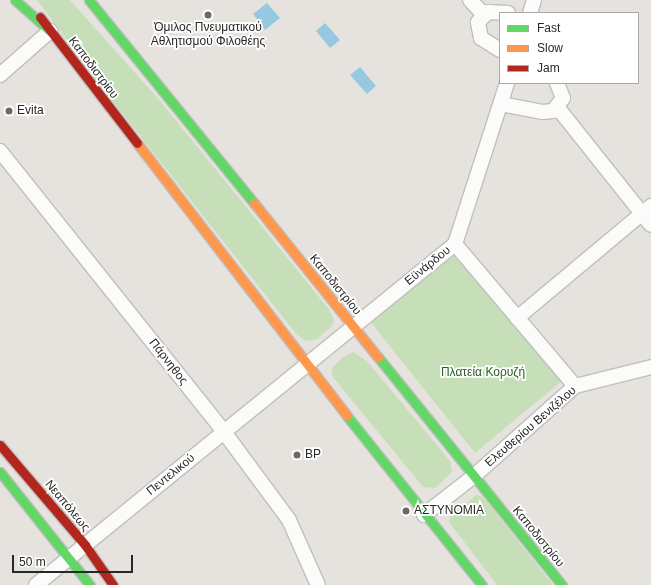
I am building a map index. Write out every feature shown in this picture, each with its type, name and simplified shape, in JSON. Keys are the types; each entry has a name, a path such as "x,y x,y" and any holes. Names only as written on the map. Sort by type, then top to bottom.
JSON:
{"main road":[{"path":"15,0 50,31"},
{"name":"Καποδιστρίου","path":"27,0 424,515 482,585"},
{"name":"Καποδιστρίου","path":"89,0 562,585"},
{"name":"Νεαπόλεως","path":"0,445 85,545 113,585"},
{"path":"0,472 70,557 90,585"}],"street":[{"path":"470,0 483,14"},
{"path":"530,12 534,0"},
{"path":"499,49 478,33 478,22 483,14 493,10 503,12"},
{"path":"0,74 50,31"},
{"name":"Εϋνάρδου","path":"307,364 455,244 507,84"},
{"path":"500,104 548,113 558,108 563,98 557,84"},
{"path":"558,108 647,210 651,225"},
{"name":"Πάρνηθος","path":"0,151 224,432 289,520 318,585"},
{"path":"518,318 647,210"},
{"path":"455,244 575,386"},
{"name":"Πεντελικού","path":"36,585 307,364"},
{"name":"Ελευθερίου Βενιζέλου","path":"424,515 474,476 575,386 651,367"}],"green space":[{"path":"37,0 70,0 161,102 328,308 334,320 332,326 317,339 306,341 297,335 119,109"},
{"name":"Πλατεία Κορυζή","path":"454,256 564,379 475,453 369,320"},
{"path":"353,352 367,361 450,461 452,472 435,488 423,487 332,376 332,368 342,358"},
{"path":"476,495 482,496 553,585 497,585 449,522 450,517"}],"water":[{"path":"267,3 280,18 265,30 253,14"},
{"path":"325,23 340,40 330,48 316,31"},
{"path":"360,67 376,86 367,94 350,75"}],"traffic: fast":[{"path":"15,0 50,31"},
{"path":"89,0 254,203"},
{"path":"378,357 562,585"},
{"path":"347,416 482,585"},
{"path":"0,472 90,585"}],"traffic: slow":[{"path":"137,143 347,416"},
{"path":"254,203 378,357"}],"traffic: jam":[{"path":"40,17 137,143"},
{"path":"0,445 85,545 113,585"}],"place":[{"name":"Όμιλος Πνευματικού Αθλητισμού Φιλοθέης","path":"208,15"},
{"name":"Evita","path":"9,111"},
{"name":"BP","path":"297,455"},
{"name":"ΑΣΤΥΝΟΜΙΑ","path":"406,511"}]}
